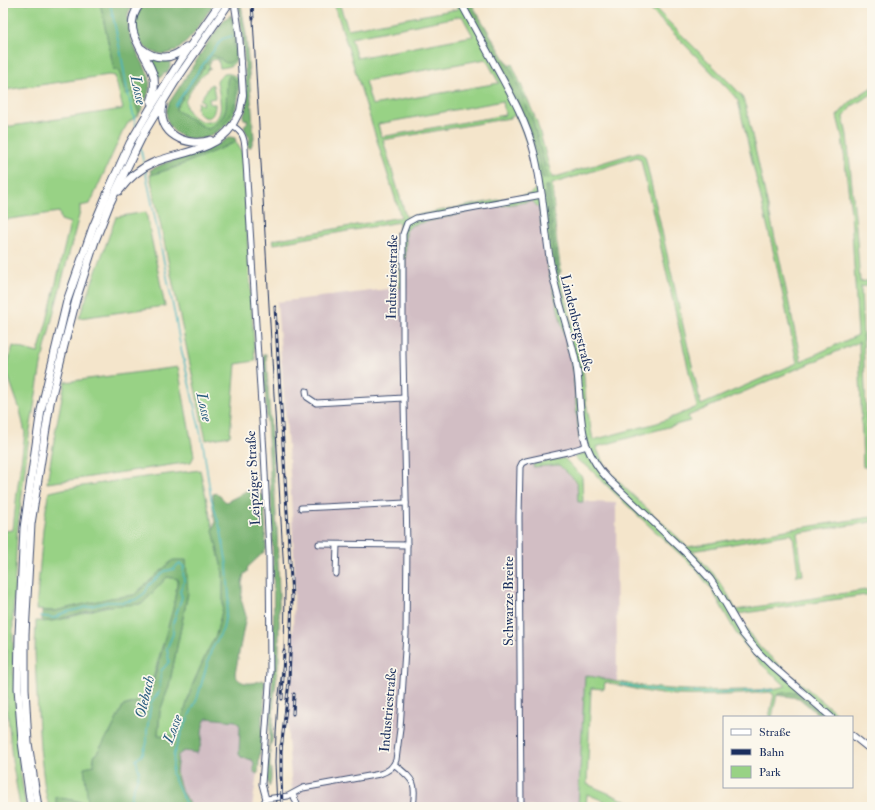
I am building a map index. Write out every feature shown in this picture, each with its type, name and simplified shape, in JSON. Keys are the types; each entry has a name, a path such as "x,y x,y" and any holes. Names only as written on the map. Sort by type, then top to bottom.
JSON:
{"highway":[{"path":"141,3 135,11 132,22 133,34 150,67 154,81 153,96 144,120"},
{"path":"31,807 22,742 18,688 19,635 24,528 41,410 67,301 96,220 110,186 130,144 168,80 220,3"},
{"path":"38,807 28,743 25,688 25,634 31,524 50,403 85,270 110,203 145,131 164,100 222,13 232,4"},
{"path":"138,44 143,50 151,55 165,57 179,53 195,38"},
{"path":"164,100 161,114 164,123 172,134 182,140 196,143 205,142 218,137 232,126"},
{"path":"110,203 123,186 137,172 154,163 208,145 224,136 232,126"}],"main road":[{"name":"Lindenbergstraße","path":"461,3 518,107 534,151 541,184 547,245 558,296 576,364 580,391 582,423 587,446 605,476 702,570 716,588 743,634 758,652 830,716"},
{"path":"232,4 239,32 243,95 240,111 232,126"},
{"path":"853,736 872,751"}],"street":[{"name":"Leipziger Straße","path":"232,126 239,130 245,140 264,453 269,552 270,671 262,784 266,798"},
{"name":"Industriestraße","path":"266,798 288,796 303,788 380,774 389,770 396,760 400,729 405,650 407,545 403,358 403,234 406,223 416,218 542,196"},
{"path":"306,391 307,397 316,403 404,398"},
{"name":"Schwarze Breite","path":"521,807 520,467 522,463 526,461 587,446"},
{"path":"301,508 406,503"},
{"path":"319,544 407,545"},
{"path":"336,574 337,544"},
{"path":"394,764 406,773 414,782 415,797 413,807"},
{"path":"293,794 298,807"},
{"path":"261,807 266,798"}],"shaded area":[{"path":"532,201 539,208 549,273 573,370 579,437 586,454 533,464 533,467 559,465 577,483 578,502 588,501 616,503 617,682 585,675 578,807 302,807 292,789 288,740 295,577 290,474 277,302 405,287 406,231 412,225 481,209"},
{"path":"207,718 236,721 240,726 239,754 252,760 254,763 253,770 257,774 252,807 191,807 182,792 176,771 178,755 184,751 197,753 202,737 202,726 204,720"}],"green space":[{"path":"3,3 100,3 114,70 119,70 125,94 132,92 139,114 128,123 122,133 90,204 80,206 80,212 41,365 29,436 17,533 13,616 13,661 19,763 26,807 20,807 12,760 7,705 7,650 3,649 3,531 13,530 25,433 20,410 6,370 13,346 38,353 70,223 61,220 59,212 3,220","holes":["109,75 115,76 123,109 5,127 5,90"]},
{"path":"100,3 135,3 128,14 130,34 133,45 149,75 150,81 150,86 144,105 139,114 132,92 125,95 119,70 114,70"},
{"path":"145,3 214,3 194,33 185,43 175,51 164,54 155,53 147,49 141,43 137,35 136,19 139,10"},
{"path":"334,3 339,3 348,29 458,9 455,3 464,3 520,105 534,143 543,179 548,178 533,121 509,66 512,64 537,122 552,178 638,152 645,156 701,405 797,363 777,267 738,101 644,3 650,3 742,96 746,108 801,361 858,335 851,213 842,136 837,116 851,101 872,87 872,94 852,106 843,117 847,135 860,282 872,280 872,285 861,287 868,467 863,467 859,342 688,416 690,421 596,447 605,466 625,488 688,547 872,517 872,522 797,533 803,575 795,576 798,572 793,536 790,534 692,551 712,572 727,593 736,610 872,589 872,594 738,614 755,642 779,665 840,716 824,716 796,692 777,695 772,716 769,716 774,695 770,692 716,695 676,695 648,692 605,682 604,689 591,688 587,784 640,807 618,807 587,794 586,807 578,807 585,675 636,685 682,690 760,690 786,686 759,662 749,650 736,633 712,590 695,568 588,467 577,460 574,456 586,453 579,437 573,370 549,273 539,208 532,201 481,209 412,225 406,231 405,287 400,288 399,222 274,244 273,240 401,217","holes":["462,16 473,36 357,58 351,38","486,59 499,83 372,105 365,81","503,101 505,115 381,137 378,124","515,115 523,132 533,169 536,188 530,194 406,217 383,140 510,118","637,157 641,160 697,407 657,423 593,440 586,402 583,366 559,274 561,272 556,237 552,184","545,186 549,186 553,236 559,273 557,274 550,237"]},
{"path":"464,3 471,3 511,69 533,121 548,178 543,179 534,143 520,105"},
{"path":"241,5 246,34 254,138 251,147 248,147 250,139 244,127 248,121 244,119 243,116 246,110 247,101 239,7"},
{"path":"231,15 236,35 236,61 230,66 220,68 218,59 211,60 209,63 210,70 209,68 207,69 208,71 198,80 186,99 188,112 193,117 206,122 212,121 217,118 220,112 217,81 224,74 234,75 239,80 238,99 233,116 222,129 215,134 205,137 225,123 236,101 226,108 219,121 209,129 176,110 176,108 210,57 218,57 224,62 231,17 229,16"},
{"path":"229,16 231,17 235,57 234,60 226,63 219,58 212,56 176,110 209,129 223,116 226,108 227,81 228,77 230,76 236,80 236,97 234,106 228,119 211,135 197,139 182,137 172,129 168,123 167,110 169,103 211,38"},
{"path":"148,56 169,59 170,67 167,73 163,74 161,77 157,76"},
{"path":"211,84 213,85 215,98 209,99 210,104 215,104 215,108 212,115 208,118 198,113 197,108 198,102 202,105 204,102 200,100"},
{"path":"230,137 235,138 236,142 176,167 151,175 150,170 165,163 213,147"},
{"path":"236,142 242,152 255,361 236,364 230,436 206,440 150,175 176,167"},
{"path":"545,186 549,186 553,236 559,273 556,275 550,237"},
{"path":"146,212 165,306 79,318 116,217"},
{"path":"263,354 266,354 277,529 279,594 279,660 274,699 272,741 270,750 271,783 269,787 267,778 273,670 274,590"},
{"path":"178,367 194,456 191,462 47,483 65,382"},
{"path":"564,458 582,477 583,502 578,502 577,482 559,465 533,467 533,464"},
{"path":"200,470 223,573 223,607 216,635 192,686 177,736 158,736 160,711 169,686 188,593 173,560 134,595 111,598 55,611 36,610 43,530 48,495 50,492 63,489"},
{"path":"246,491 253,491 264,496 266,550 248,567 247,572 244,574 241,599 246,616 235,674 239,680 244,682 253,683 262,680 265,682 264,712 262,715 258,773 257,774 254,772 254,763 252,760 241,757 239,754 240,726 238,723 236,721 207,718 203,725 201,744 197,753 184,751 178,755 176,772 182,792 191,807 56,807 56,797 88,803 84,767 94,765 94,757 111,731 123,706 147,699 173,609 178,579 167,577 142,604 106,606 57,620 42,622 42,611 55,611 111,598 134,595 173,560 186,560 188,593 169,686 160,711 158,735 177,736 192,686 216,635 223,607 223,573 213,530 215,523 213,494 217,493 226,502"},
{"path":"167,577 178,579 173,609 147,699 123,706 110,733 94,757 88,803 57,798 56,807 49,807 45,790 40,748 35,652 36,621 53,621 109,606 142,604"},
{"path":"796,692 824,716 820,716 799,698 777,695"}],"waterway":[{"name":"Losse","path":"110,3 136,126"},
{"path":"175,106 222,39 232,36"},
{"name":"Losse","path":"140,146 144,165"},
{"name":"Losse","path":"145,169 180,344 203,444 211,498 221,531 227,565 229,598 223,629 211,651 197,699 182,731 174,753 172,774 187,807"},
{"name":"Olebach","path":"40,616 55,618 63,613 107,602 135,600 145,593 149,585 165,571 174,569 178,564 181,564 184,567 184,582 180,591 182,597 173,623 173,634 167,648 169,662 161,671 159,692 151,703 147,743 142,755 136,760 139,771 128,807"},
{"path":"621,684 653,690 691,693 773,690"}],"tram line":[{"path":"253,19 285,592 284,655 278,702 276,734 275,763 277,807"}],"railway":[{"path":"252,3 253,19"},
{"path":"275,307 292,597 289,682 281,750"},
{"path":"282,699 284,651"},
{"path":"293,714 294,694"},
{"path":"281,745 282,807"}]}
